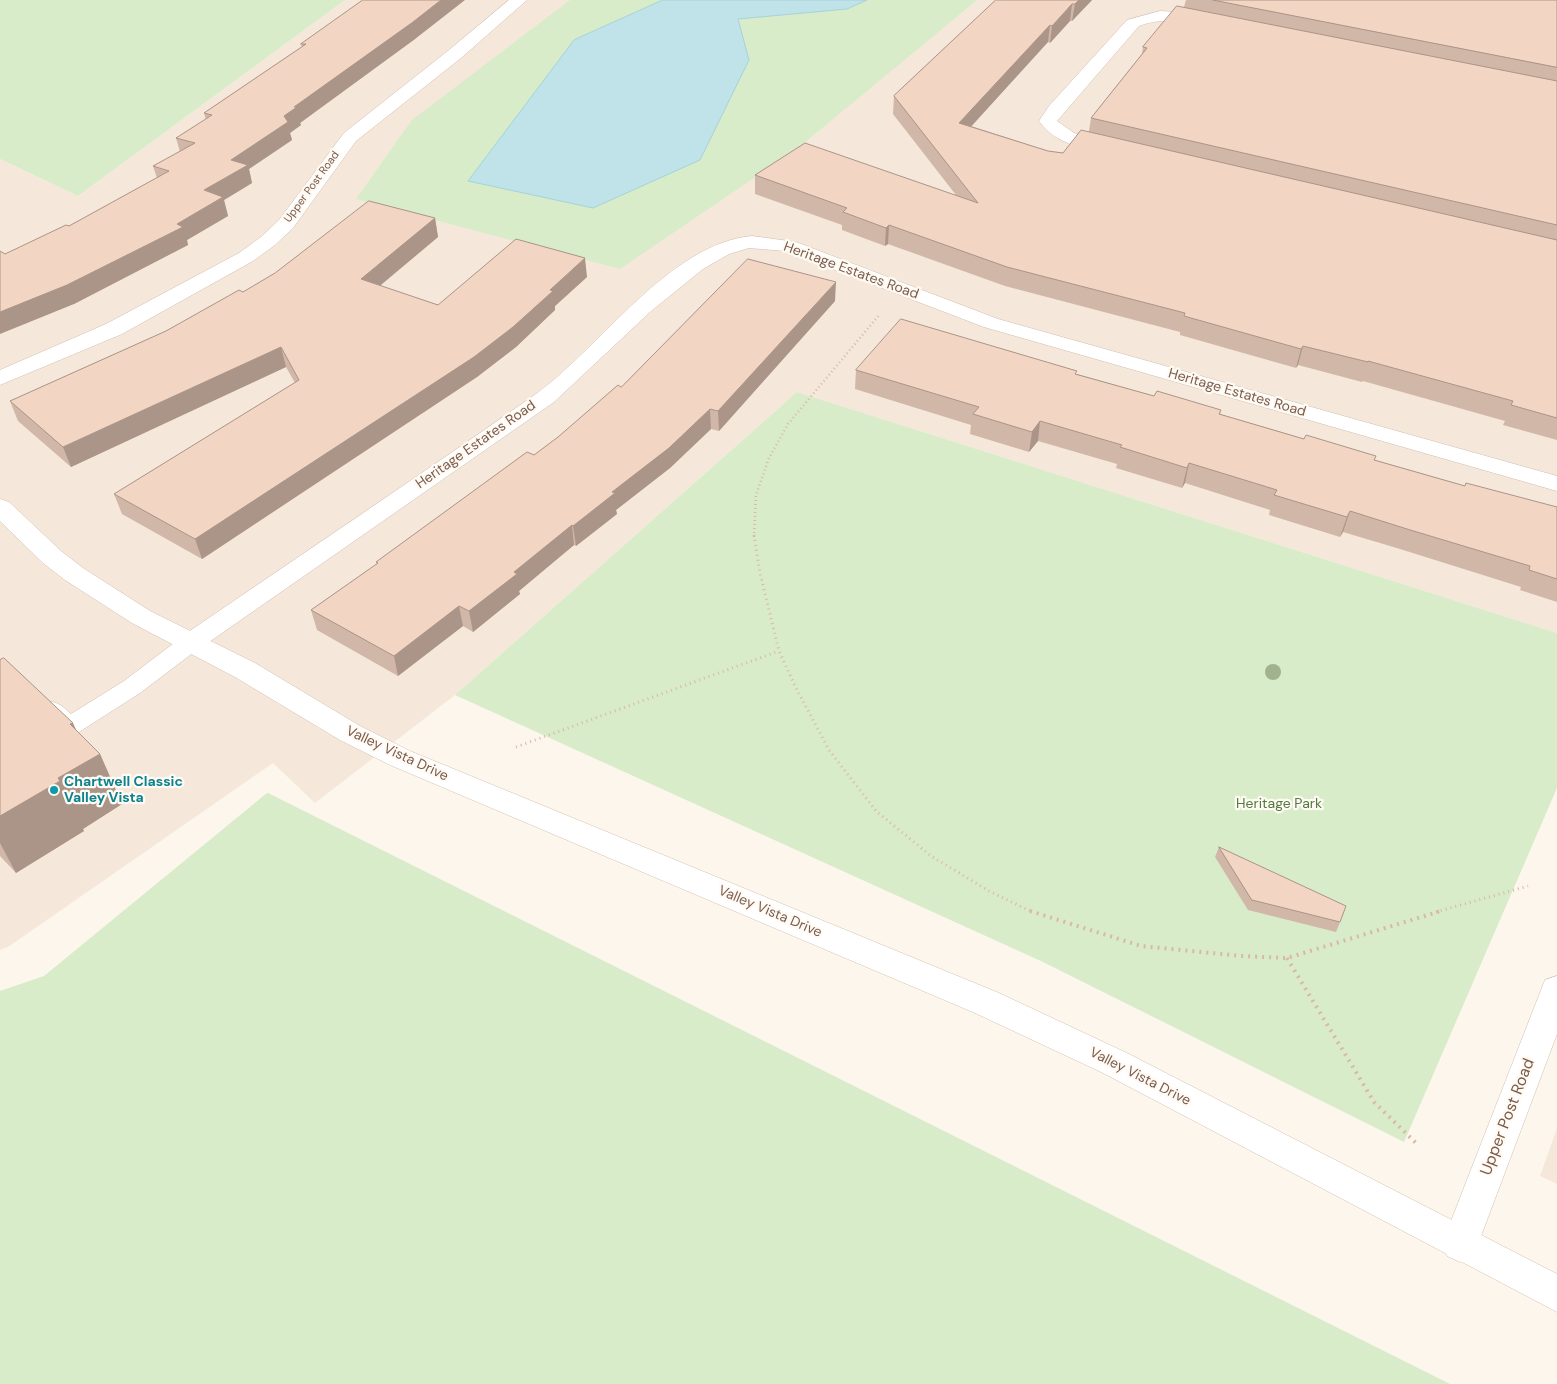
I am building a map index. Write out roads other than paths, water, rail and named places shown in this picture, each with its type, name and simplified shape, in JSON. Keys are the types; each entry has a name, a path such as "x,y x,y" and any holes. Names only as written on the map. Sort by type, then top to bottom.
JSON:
{"street":[{"name":"Upper Post Road","path":"0,378 114,329 246,257 268,241 286,224 350,137 455,54 519,0"},
{"path":"1127,152 1071,139 1054,131 1048,122 1055,110 1133,23 1145,17 1176,16 1220,25"},
{"name":"Heritage Estates Road","path":"190,643 546,397 568,380 662,291 681,276 728,248 747,242 765,242 789,246 992,323 1557,484"},
{"name":"Valley Vista Drive","path":"0,507 52,557 74,574 141,617 244,670 350,734 400,758 968,995 1045,1029 1124,1068 1557,1294"},
{"name":"Upper Post Road","path":"1460,1244 1557,990"}],"lane":[{"path":"35,695 70,726 132,687 190,643"}],"water":[{"path":"663,0 867,0 847,9 738,19 749,60 700,160 593,208 468,181 574,40"}],"place":[{"name":"Chartwell Classic Valley Vista","path":"54,790"}],"park label":[{"name":"Heritage Park","path":"1279,804"}]}
